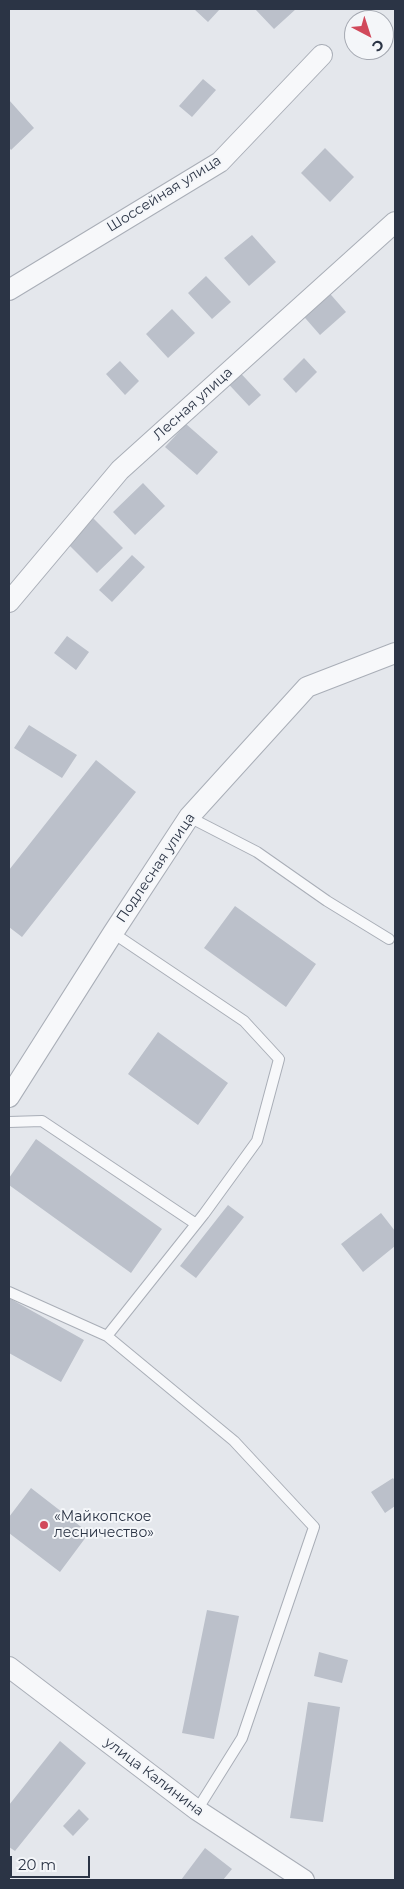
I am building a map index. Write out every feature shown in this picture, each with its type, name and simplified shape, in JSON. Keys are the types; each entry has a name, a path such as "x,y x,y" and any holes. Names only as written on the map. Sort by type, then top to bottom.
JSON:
{"street":[{"name":"Шоссейная улица","path":"9,290 220,162 322,55"},
{"name":"Лесная улица","path":"9,602 120,470 395,222"},
{"name":"Подлесная улица","path":"9,1097 112,933 189,816 307,687 395,653"},
{"name":"улица Калинина","path":"9,1667 197,1810 304,1880"}],"lane":[{"path":"189,816 257,852 327,901 389,939"},
{"path":"107,1336 258,1142 279,1059 244,1021 112,933"},
{"path":"9,1122 42,1121 196,1224"},
{"path":"9,1292 107,1336 234,1441 314,1527 242,1738 197,1810"}],"building":[{"path":"194,9 220,9 208,22"},
{"path":"255,9 296,9 274,29"},
{"path":"203,79 216,90 192,117 179,106"},
{"path":"9,100 34,128 11,150 9,147"},
{"path":"325,148 354,177 330,202 301,173"},
{"path":"252,235 276,262 249,286 224,258"},
{"path":"206,276 231,302 212,319 188,293"},
{"path":"325,288 346,312 320,335 299,311"},
{"path":"172,309 195,333 168,358 146,334"},
{"path":"304,358 317,372 296,393 283,379"},
{"path":"120,361 139,381 125,395 106,374"},
{"path":"233,365 261,395 249,406 221,376"},
{"path":"186,424 218,452 197,475 165,447"},
{"path":"143,483 165,506 135,535 113,512"},
{"path":"93,518 123,548 97,573 68,544"},
{"path":"132,555 145,567 112,602 99,590"},
{"path":"67,636 89,652 76,670 54,653"},
{"path":"29,725 77,755 62,778 14,748"},
{"path":"96,760 136,792 22,937 9,927 9,870"},
{"path":"235,906 316,964 286,1007 204,948"},
{"path":"158,1032 228,1083 198,1125 128,1074"},
{"path":"36,1139 162,1229 131,1273 9,1185 9,1178"},
{"path":"228,1205 244,1217 196,1278 180,1266"},
{"path":"381,1213 395,1231 395,1246 363,1272 341,1244"},
{"path":"9,1298 84,1340 61,1382 9,1353"},
{"path":"393,1478 395,1481 395,1506 385,1513 371,1492"},
{"name":"«Майкопское лесничество»","path":"31,1488 89,1533 60,1572 9,1533 9,1517"},
{"path":"207,1610 239,1616 214,1739 182,1733"},
{"path":"319,1652 348,1660 342,1683 314,1676"},
{"path":"308,1702 340,1707 323,1822 290,1818"},
{"path":"60,1741 86,1763 15,1851 9,1847 9,1805"},
{"path":"79,1809 89,1819 73,1836 63,1826"},
{"path":"205,1848 232,1869 223,1880 181,1880"}],"place":[{"name":"«Майкопское лесничество»","path":"44,1525"}]}
